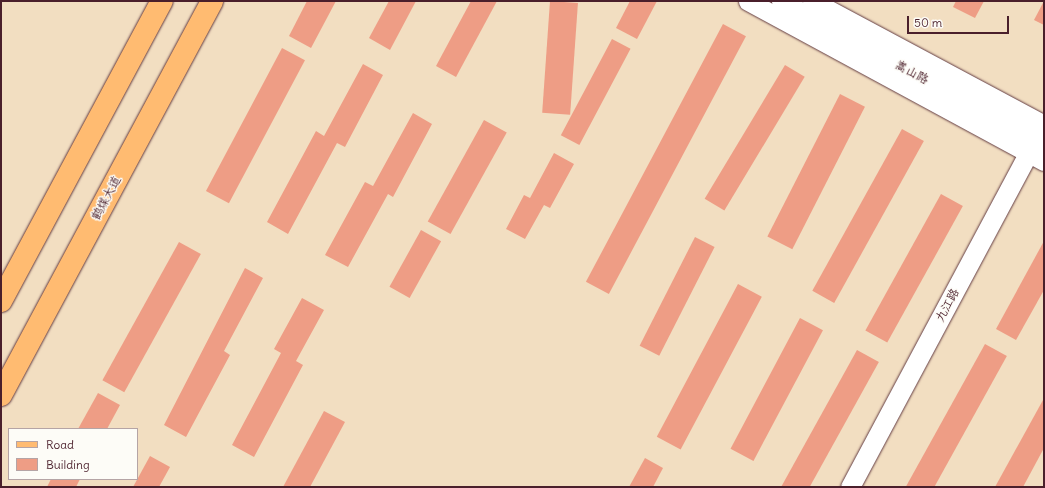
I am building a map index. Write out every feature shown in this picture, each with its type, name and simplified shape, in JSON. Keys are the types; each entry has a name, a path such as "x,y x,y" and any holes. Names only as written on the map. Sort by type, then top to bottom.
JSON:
{"main road":[{"path":"1,301 162,1"},
{"name":"鹤煤大道","path":"1,395 212,1"}],"street":[{"path":"748,1 1041,142"},
{"name":"嵩山路","path":"781,1 1041,142"},
{"name":"嵩山路","path":"812,1 1041,142"},
{"name":"九江路","path":"850,487 1041,142"},
{"name":"九江路","path":"865,487 1041,142"}],"building":[{"path":"307,1 336,1 311,48 289,36"},
{"path":"389,1 416,1 390,50 369,38"},
{"path":"471,1 497,1 456,77 436,66"},
{"path":"550,1 578,3 570,115 542,113"},
{"path":"630,1 657,1 637,39 616,28"},
{"path":"956,1 984,1 975,18 953,7"},
{"path":"1044,1 1044,25 1034,20"},
{"path":"723,24 746,36 609,294 586,282"},
{"path":"612,39 631,49 579,145 561,135"},
{"path":"282,48 305,60 229,203 206,191"},
{"path":"363,64 383,75 345,147 337,143 288,234 267,222 316,131 324,136"},
{"path":"785,65 805,77 724,211 705,199"},
{"path":"840,94 865,107 792,249 767,237"},
{"path":"413,113 432,124 393,197 388,194 348,267 325,255 365,182 373,186"},
{"path":"484,120 507,133 451,234 428,221"},
{"path":"902,129 924,141 834,303 812,291"},
{"path":"554,153 574,164 550,208 544,205 525,239 506,229 524,195 530,198"},
{"path":"941,194 963,206 887,343 865,330"},
{"path":"421,230 441,241 410,298 389,287"},
{"path":"695,237 715,247 659,356 640,346"},
{"path":"1044,241 1044,290 1016,340 996,329"},
{"path":"179,242 201,254 124,392 102,380"},
{"path":"245,268 263,278 224,351 230,355 186,437 164,425"},
{"path":"738,284 762,297 681,449 657,437"},
{"path":"302,298 324,310 296,361 303,365 254,457 232,445 281,353 274,349"},
{"path":"800,318 823,330 753,461 731,449"},
{"path":"985,344 1007,356 934,487 906,487"},
{"path":"857,350 879,362 810,487 781,486"},
{"path":"98,393 120,405 108,428 79,428"},
{"path":"1043,400 1044,448 1023,487 995,487"},
{"path":"324,411 345,422 310,487 283,487"},
{"path":"150,456 170,467 159,487 133,487"},
{"path":"645,458 663,468 653,487 629,487"},
{"path":"50,480 80,480 76,487 47,487"}]}
